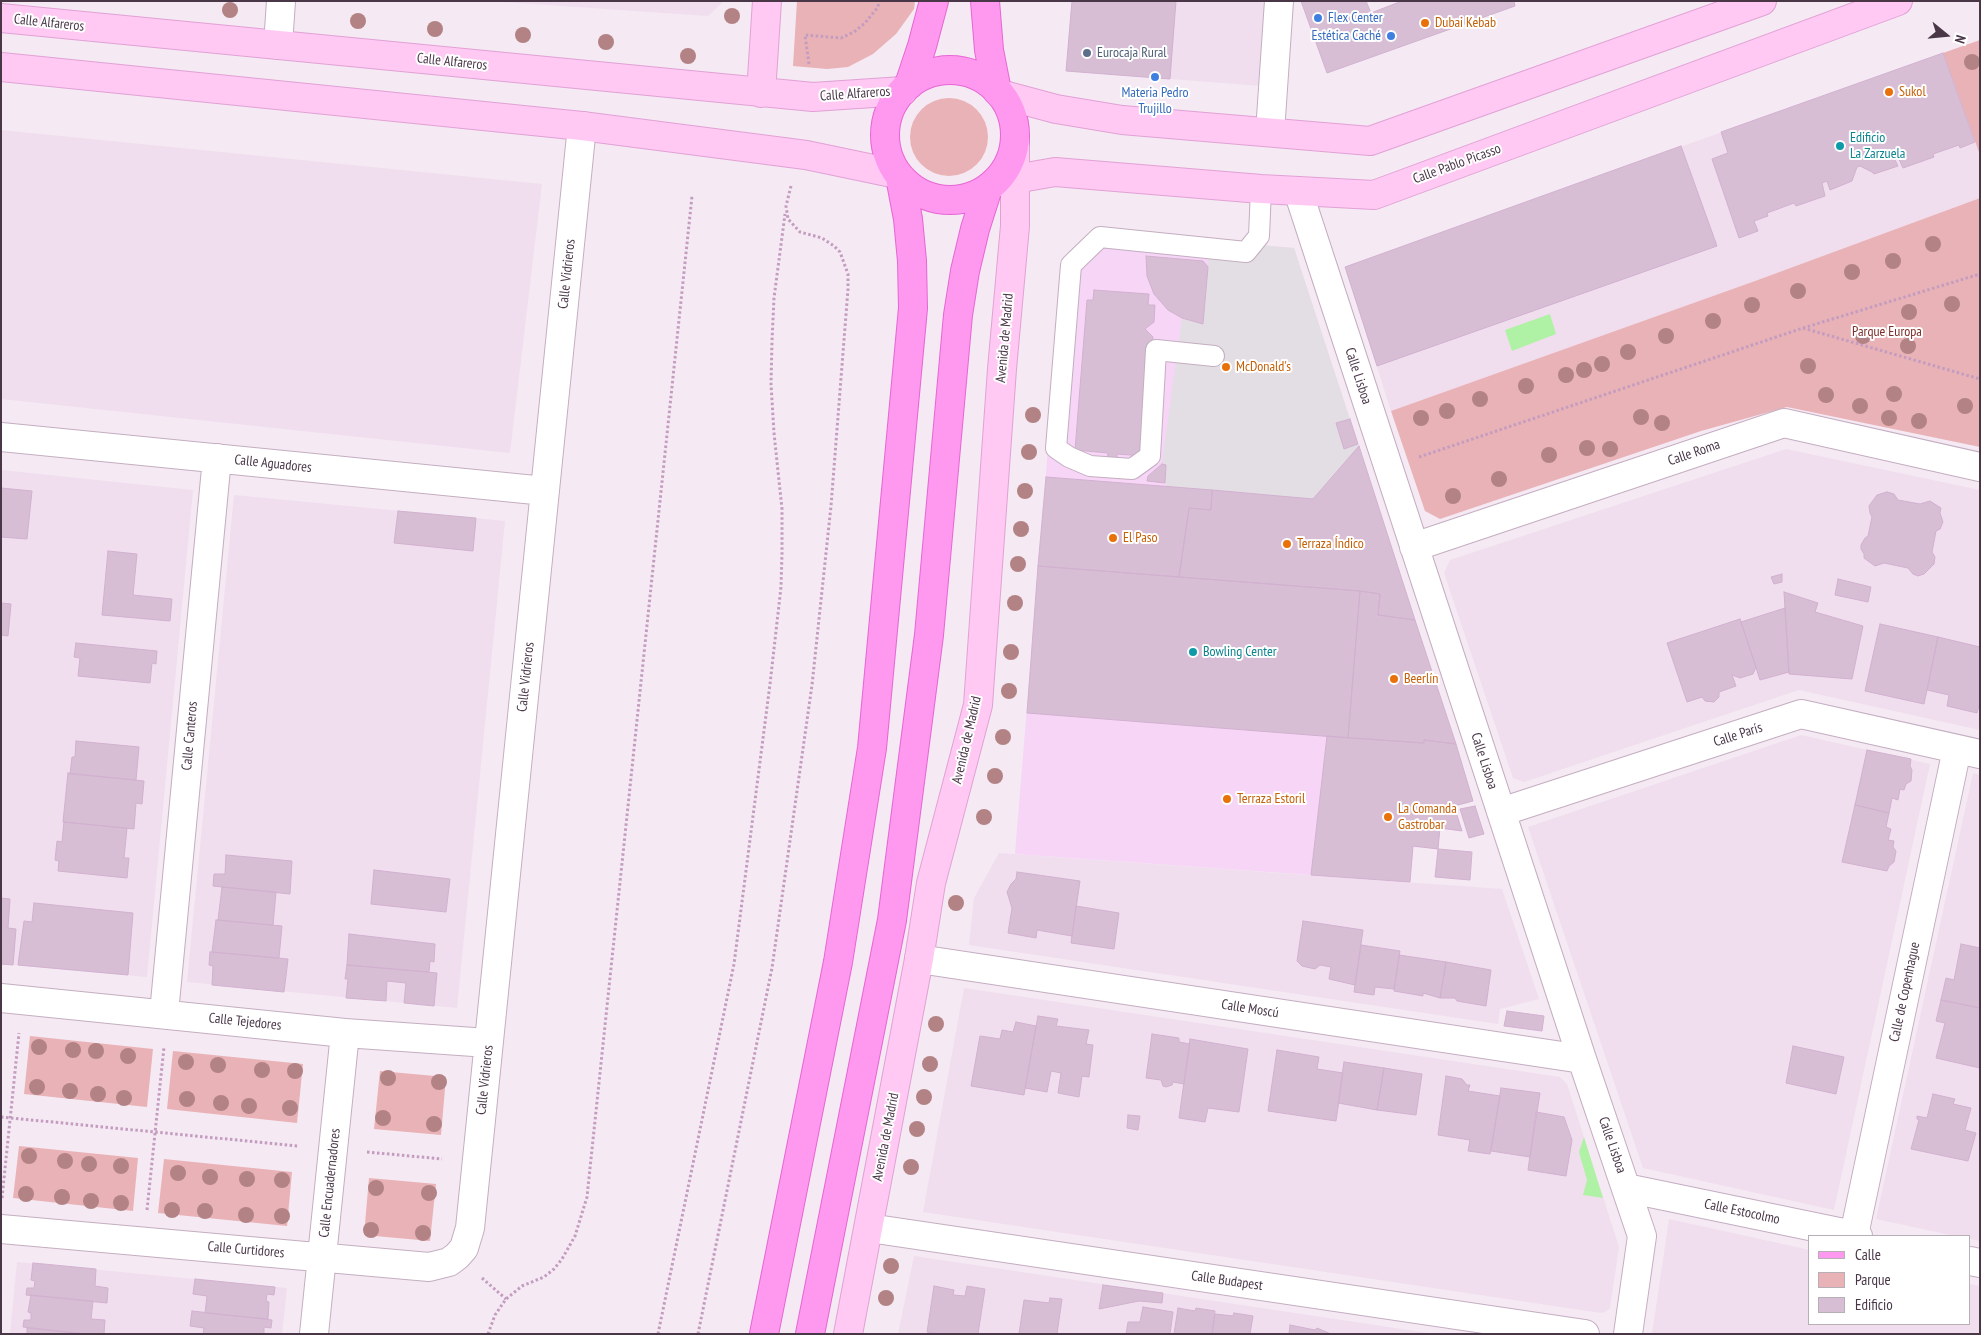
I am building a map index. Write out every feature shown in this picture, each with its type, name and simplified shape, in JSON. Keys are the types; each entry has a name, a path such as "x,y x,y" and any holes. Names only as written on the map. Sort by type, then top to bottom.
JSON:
{"main road":[{"path":"906,88 922,46 934,1"},
{"path":"810,1334 892,920 930,635 958,315 965,271 974,229 1009,162 1015,137 1010,112 998,92 989,50 986,1"},
{"path":"764,1334 838,962 872,748 913,308 912,261 908,219 898,175 888,157 885,129 890,111 906,88 916,79 930,73 954,70 978,76 998,92"},
{"path":"898,175 914,190 936,199 961,200 975,196 999,183"}],"street":[{"path":"278,45 281,1"},
{"path":"761,93 767,1"},
{"path":"1270,132 1279,1"},
{"path":"998,92 1056,109 1122,120 1370,141 1761,1"},
{"name":"Calle Pablo Picasso","path":"999,183 1055,172 1064,172 1261,189 1374,195 1898,1"},
{"name":"Calle Alfareros","path":"1,18 761,93 813,97 906,88"},
{"path":"1,67 582,126 806,155 898,175"},
{"name":"Calle Vidrieros","path":"470,1228 582,126"},
{"name":"Avenida de Madrid","path":"848,1334 870,1228 931,883 978,705 1002,368 1015,226 999,183"},
{"name":"Calle Lisboa","path":"1298,191 1500,812 1642,1236 1628,1334"},
{"name":"Calle Roma","path":"1414,547 1784,423 1980,467"},
{"name":"Calle Aguadores","path":"1,437 545,491"},
{"name":"Calle Canteros","path":"164,1013 217,458"},
{"name":"Calle París","path":"1500,812 1801,714 1968,751"},
{"name":"Calle de Copenhague","path":"1856,1235 1968,751"},
{"name":"Calle Moscú","path":"919,959 1582,1059"},
{"name":"Calle Tejedores","path":"1,998 164,1013 345,1033 488,1043"},
{"name":"Calle Encuadernadores","path":"314,1334 345,1033"},
{"name":"Calle Estocolmo","path":"1626,1188 1851,1235"},
{"name":"Calle Curtidores","path":"1,1229 429,1267 449,1262 461,1252 468,1238 470,1228"},
{"name":"Calle Budapest","path":"870,1228 1585,1334"}],"lane":[{"path":"1214,356 1156,350 1150,456 1132,469 1090,466 1069,458 1056,448 1071,265 1100,237 1246,252 1259,236 1261,189"}],"path":[{"path":"658,1334 734,964 771,676 781,587 782,546 782,509 772,392 774,298 789,191 806,155"},
{"path":"488,1334 495,1314 506,1299 522,1286 544,1277 562,1259 575,1236 587,1197 692,196"},
{"path":"698,1334 772,968 798,794 823,595 848,289 846,267 840,252 827,241 796,229 788,219 786,206"},
{"path":"1388,468 1802,328 1980,274"},
{"path":"1802,328 1980,379"},
{"path":"1,1202 19,1030"},
{"path":"147,1217 164,1044"},
{"path":"1,1117 298,1146"},
{"path":"367,1152 442,1159"},
{"path":"477,1274 506,1299"}],"shaded area":[{"path":"489,1 724,1 708,16"},
{"path":"1072,1 1269,1 1262,86 1066,71"},
{"path":"1943,53 1980,155 1980,198 1755,281 1391,411 1345,267"},
{"path":"1,130 542,184 510,453 1,399"},
{"path":"1100,231 1294,248 1473,801 1455,806 1462,831 1440,829 1438,849 1413,847 1410,882 1015,854 1063,264"},
{"path":"1210,241 1294,248 1350,419 1336,423 1344,449 1358,444 1359,446 1313,499 1166,487 1166,465 1162,464 1182,318 1203,324"},
{"path":"1550,314 1556,334 1512,351 1505,330"},
{"path":"1786,449 1980,490 1980,730 1799,690 1524,782 1513,778 1444,573 1450,560"},
{"path":"1,470 193,490 147,977 1,964"},
{"path":"234,495 505,521 457,1008 187,982"},
{"path":"1801,735 1930,764 1834,1210 1643,1168 1528,827"},
{"path":"1973,773 1980,775 1980,1241 1971,1239 1971,1235 1950,1235 1876,1219"},
{"path":"999,853 1502,889 1539,999 1500,1009 1498,1024 969,945 974,898"},
{"path":"964,988 1560,1077 1567,1084 1619,1247 1610,1308 1601,1313 923,1212"},
{"path":"1584,1137 1603,1198 1583,1195 1587,1180 1579,1152"},
{"path":"1669,1219 1808,1250 1808,1325 1971,1325 1971,1284 1980,1286 1980,1334 1652,1334"},
{"path":"914,1256 988,1267 1435,1334 898,1334"},
{"path":"17,1262 287,1288 282,1334 10,1334"}],"green space":[{"path":"797,1 915,1 914,9 896,34 873,54 848,67 827,69 793,66"},
{"path":"1980,40 1980,155 1943,53"},
{"path":"949,98 964,101 977,109 985,122 988,137 985,152 977,165 964,173 949,176 934,173 921,165 913,152 910,137 913,122 921,109 934,101"},
{"name":"Parque Europa","path":"1980,198 1980,447 1787,407 1701,431 1440,519 1425,511 1391,411 1755,281"},
{"path":"30,1036 153,1049 147,1107 24,1094"},
{"path":"173,1051 303,1064 297,1123 167,1109"},
{"path":"380,1071 446,1077 441,1135 374,1129"},
{"path":"19,1146 138,1158 133,1211 13,1198"},
{"path":"164,1159 292,1172 287,1226 158,1213"},
{"path":"369,1178 436,1184 430,1241 364,1235"}],"building":[{"path":"1072,1 1176,1 1170,79 1066,71"},
{"path":"1301,1 1366,1 1371,13 1402,1 1514,1 1515,6 1327,73"},
{"name":"Edificio La Zarzuela","path":"1943,53 1975,142 1960,148 1959,145 1933,154 1934,157 1903,168 1898,157 1894,158 1898,166 1874,174 1860,166 1857,167 1852,181 1830,190 1827,181 1822,183 1825,196 1796,206 1794,203 1767,213 1768,216 1754,221 1758,231 1739,238 1712,159 1728,153 1721,132"},
{"path":"1681,146 1717,246 1377,366 1345,267"},
{"path":"1146,256 1203,261 1208,267 1203,324 1182,318 1168,310 1154,294 1147,276"},
{"path":"1094,290 1149,294 1148,305 1155,305 1154,322 1145,329 1153,337 1144,456 1117,454 1117,463 1107,462 1108,453 1075,450 1087,300 1093,300"},
{"path":"1350,419 1358,444 1344,449 1336,423"},
{"name":"Terraza Índico","path":"1359,446 1415,620 1378,615 1380,594 1179,577 1189,508 1211,510 1212,490 1313,499"},
{"path":"1162,464 1166,465 1165,483 1147,481 1148,476"},
{"name":"El Paso","path":"1046,477 1212,490 1211,510 1189,508 1179,577 1038,566"},
{"path":"1,488 32,491 27,539 1,537"},
{"path":"1887,492 1894,494 1898,500 1920,504 1930,501 1941,508 1940,513 1943,522 1940,529 1936,531 1932,552 1935,557 1934,564 1924,574 1918,576 1913,574 1908,568 1884,563 1875,566 1864,558 1861,545 1868,536 1872,517 1869,506 1877,495"},
{"path":"398,511 476,518 473,551 394,543"},
{"path":"108,551 137,554 133,595 172,599 170,621 102,615"},
{"name":"Bowling Center","path":"1038,566 1360,591 1348,738 1027,713"},
{"path":"1782,574 1782,582 1774,584 1771,577"},
{"path":"1838,579 1871,587 1868,602 1835,595"},
{"name":"Beerlín","path":"1360,591 1380,594 1378,615 1415,620 1456,744 1424,740 1424,743 1348,738"},
{"path":"1784,592 1818,603 1815,612 1863,626 1852,679 1789,674"},
{"path":"1,603 11,604 8,636 1,635"},
{"path":"1785,608 1789,672 1760,680 1741,622"},
{"path":"1740,619 1756,667 1753,674 1740,678 1732,675 1736,686 1719,692 1719,697 1714,702 1705,701 1702,697 1687,702 1667,643"},
{"path":"1880,624 1938,637 1924,704 1865,691"},
{"path":"1938,637 1980,647 1980,702 1977,713 1947,706 1949,695 1927,690"},
{"path":"76,643 157,651 156,664 152,663 150,683 78,676 80,658 74,657"},
{"name":"La Comanda Gastrobar","path":"1327,736 1424,743 1424,740 1456,744 1473,801 1454,806 1462,831 1440,828 1438,849 1413,846 1410,882 1311,875"},
{"path":"76,741 139,747 136,780 70,774 72,757 75,757"},
{"path":"1867,750 1911,759 1911,781 1906,784 1904,790 1900,789 1898,800 1892,798 1889,813 1855,805"},
{"path":"68,773 144,781 142,804 136,803 134,829 63,822"},
{"path":"1855,805 1889,813 1886,827 1891,829 1888,840 1894,841 1893,847 1896,851 1894,862 1887,871 1842,862"},
{"path":"1475,806 1484,834 1469,838 1460,809"},
{"path":"64,822 127,828 124,858 129,858 127,878 58,871 59,861 55,860 57,841 62,842"},
{"path":"1438,849 1472,852 1470,880 1435,877"},
{"path":"226,855 292,861 290,894 213,886 214,874 225,874"},
{"path":"374,870 450,879 446,912 371,904"},
{"path":"1017,872 1080,881 1072,936 1037,930 1036,938 1008,933 1012,908 1007,892 1016,879"},
{"path":"222,887 276,892 273,925 218,920"},
{"path":"1,898 10,899 8,928 16,929 13,965 1,964"},
{"path":"34,903 133,913 128,975 18,965 24,921 32,922"},
{"path":"1076,906 1119,913 1114,949 1071,943"},
{"path":"216,920 282,926 279,958 212,952"},
{"path":"1303,921 1363,930 1355,985 1329,979 1331,967 1320,965 1315,969 1302,966 1297,961"},
{"path":"349,934 435,944 434,962 430,961 429,972 347,965"},
{"path":"1961,944 1980,948 1980,1008 1941,1000 1946,978 1954,980"},
{"path":"1361,945 1400,951 1394,989 1375,987 1374,995 1354,992"},
{"path":"210,952 288,959 284,992 212,985 213,966 209,965"},
{"path":"1399,955 1446,962 1440,998 1423,993 1423,996 1394,991"},
{"path":"1446,962 1491,970 1486,1006 1457,1001 1455,998 1440,998"},
{"path":"347,965 437,973 434,1006 404,1003 406,983 387,981 386,1001 346,998 348,979 345,979"},
{"path":"1941,1000 1980,1008 1980,1068 1936,1058 1945,1023 1936,1021"},
{"path":"1507,1011 1544,1016 1542,1031 1504,1026"},
{"path":"1038,1016 1058,1019 1056,1026 1089,1030 1086,1044 1093,1045 1089,1077 1082,1076 1079,1097 1058,1093 1061,1073 1051,1071 1047,1092 1025,1088"},
{"path":"1016,1022 1036,1026 1024,1095 971,1086 980,1036 1000,1039 1002,1030 1013,1032"},
{"path":"1152,1034 1179,1038 1179,1042 1190,1044 1184,1084 1173,1082 1172,1085 1166,1087 1163,1086 1161,1080 1146,1078"},
{"path":"1190,1039 1248,1049 1239,1112 1208,1108 1205,1122 1179,1118"},
{"path":"1793,1046 1844,1057 1836,1094 1786,1083"},
{"path":"1277,1050 1319,1057 1317,1069 1343,1073 1336,1121 1268,1111"},
{"path":"1344,1062 1384,1068 1377,1110 1338,1103"},
{"path":"1384,1068 1422,1074 1416,1115 1377,1110"},
{"path":"1446,1076 1462,1079 1467,1085 1470,1085 1468,1091 1500,1096 1490,1154 1468,1151 1470,1140 1438,1135"},
{"path":"1501,1088 1540,1093 1530,1157 1491,1151"},
{"path":"1933,1094 1955,1099 1953,1104 1971,1108 1965,1130 1976,1133 1968,1161 1911,1149 1919,1120 1917,1116 1927,1118"},
{"path":"1536,1112 1564,1117 1572,1140 1566,1176 1528,1170"},
{"path":"1128,1115 1140,1116 1138,1130 1127,1128"},
{"path":"33,1263 96,1269 95,1286 108,1288 107,1303 26,1295 27,1288 34,1288 35,1281 31,1280"},
{"path":"195,1279 275,1287 274,1295 267,1294 266,1301 269,1302 268,1319 205,1313 207,1296 193,1294"},
{"path":"1103,1285 1163,1293 1162,1303 1139,1301 1099,1309"},
{"path":"934,1286 954,1290 953,1295 965,1296 967,1286 985,1289 978,1334 939,1334 927,1332"},
{"path":"31,1295 93,1301 91,1319 105,1320 104,1334 86,1334 23,1327 24,1320 31,1320 31,1313 28,1312"},
{"path":"1050,1298 1062,1299 1057,1334 1019,1334 1024,1300 1049,1303"},
{"path":"1143,1307 1173,1312 1170,1334 1126,1334 1128,1322 1140,1322"},
{"path":"1178,1308 1195,1311 1196,1308 1215,1311 1212,1334 1174,1334"},
{"path":"192,1311 272,1320 271,1328 264,1327 264,1334 203,1334 204,1328 190,1326"},
{"path":"1234,1313 1253,1316 1250,1334 1212,1334 1215,1314 1233,1316"},
{"path":"1290,1325 1315,1330 1317,1328 1331,1334 1289,1334"},
{"path":"27,1328 86,1334 27,1334"}],"place":[{"name":"Flex Center","path":"1318,18"},
{"name":"Dubai Kebab","path":"1425,23"},
{"name":"Estética Caché","path":"1391,36"},
{"name":"Eurocaja Rural","path":"1087,53"},
{"name":"Materia Pedro Trujillo","path":"1155,77"},
{"name":"Sukol","path":"1889,92"},
{"name":"Edificio La Zarzuela","path":"1840,146"},
{"name":"McDonald's","path":"1226,367"},
{"name":"El Paso","path":"1113,538"},
{"name":"Terraza Índico","path":"1287,544"},
{"name":"Bowling Center","path":"1193,652"},
{"name":"Beerlín","path":"1394,679"},
{"name":"Terraza Estoril","path":"1227,799"},
{"name":"La Comanda Gastrobar","path":"1388,817"}]}
